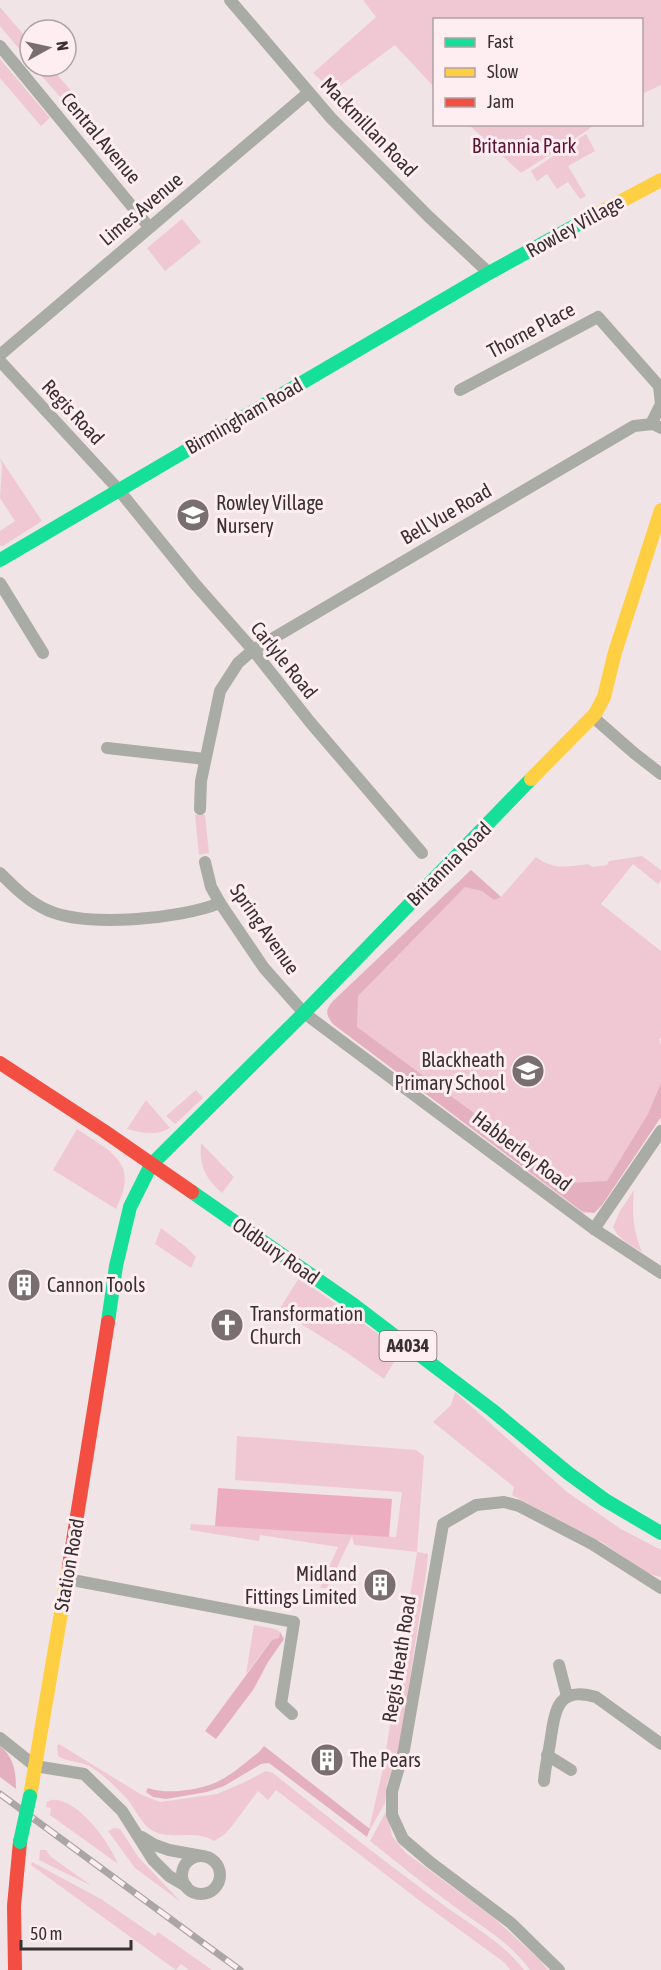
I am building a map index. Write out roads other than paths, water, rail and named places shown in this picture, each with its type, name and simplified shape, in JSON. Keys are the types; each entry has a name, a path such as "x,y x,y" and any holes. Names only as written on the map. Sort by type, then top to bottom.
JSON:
{"street":[{"name":"Mackmillan Road","path":"230,0 308,93 428,216 489,273"},
{"name":"Central Avenue","path":"0,46 149,227"},
{"name":"Limes Avenue","path":"0,355 308,93"},
{"name":"Rowley Village","path":"489,273 661,180"},
{"name":"Birmingham Road","path":"0,560 489,273"},
{"name":"Thorne Place","path":"460,390 598,317 659,386 661,404 656,426"},
{"name":"Regis Road","path":"0,361 118,489"},
{"name":"Bell Vue Road","path":"252,650 634,426 656,426"},
{"name":"Carlyle Road","path":"118,489 310,722 422,853"},
{"name":"Britannia Road","path":"151,1165 197,1122 593,717 604,697 615,652 661,510"},
{"path":"0,583 43,653"},
{"path":"200,809 205,759 220,692 238,663 252,650"},
{"path":"593,717 661,774"},
{"path":"107,748 205,759"},
{"name":"Spring Avenue","path":"205,862 212,888 220,903 264,968 304,1013"},
{"path":"0,873 23,896 47,910 72,917 132,919 197,911 220,903"},
{"name":"Habberley Road","path":"304,1013 594,1229 661,1273"},
{"name":"Oldbury Road","path":"0,1063 104,1131 354,1305 461,1385 568,1473 661,1533"},
{"path":"594,1229 661,1131"},
{"name":"Station Road","path":"15,1970 16,1877 20,1842 67,1579 117,1260 130,1207 151,1165"},
{"name":"Regis Heath Road","path":"559,1970 511,1923 403,1839 392,1815 392,1791 404,1750 443,1524 476,1505 504,1502 512,1504 592,1544 661,1588"},
{"path":"67,1579 294,1622 281,1704 292,1714"},
{"path":"559,1665 567,1696"},
{"path":"544,1781 556,1713 560,1702 567,1696 584,1694 596,1697 661,1744"},
{"path":"0,1738 35,1766 84,1774 122,1812 153,1860 169,1876 194,1893 210,1892 216,1886 219,1872 217,1866 206,1857 155,1845 138,1835"},
{"path":"547,1755 571,1770"},
{"path":"186,1886 182,1875 186,1864 195,1858 206,1857"}],"railway":[{"path":"0,1794 240,1970"}],"place":[{"name":"Rowley Village Nursery","path":"193,515"},
{"name":"Blackheath Primary School","path":"528,1071"},
{"name":"Cannon Tools","path":"24,1285"},
{"name":"Transformation Church","path":"227,1325"},
{"name":"Midland Fittings Limited","path":"380,1585"},
{"name":"The Pears","path":"327,1760"}],"park label":[{"name":"Britannia Park","path":"524,146"}]}
